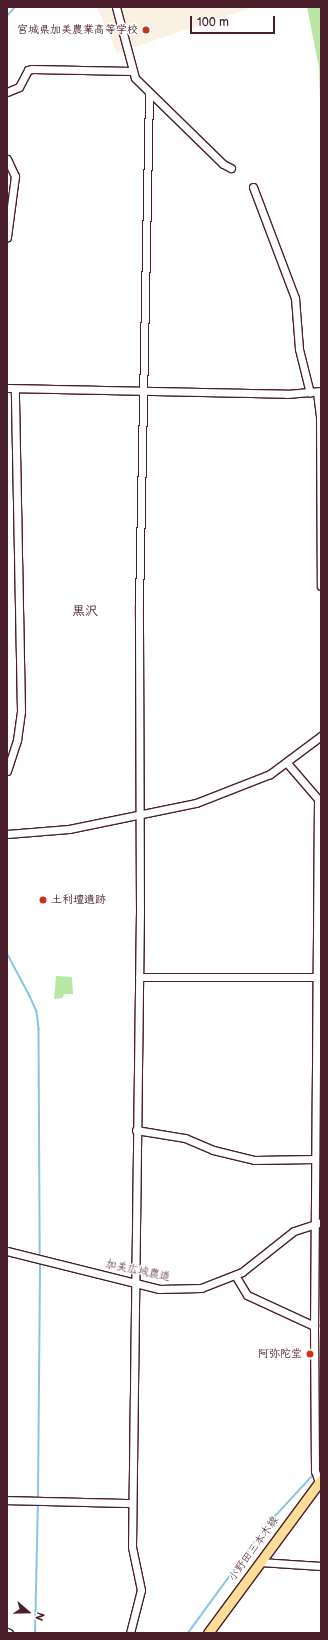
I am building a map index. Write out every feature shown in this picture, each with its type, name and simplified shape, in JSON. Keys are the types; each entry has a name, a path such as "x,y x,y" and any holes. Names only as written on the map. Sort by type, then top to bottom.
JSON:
{"main road":[{"name":"小野田三本木線","path":"208,1633 320,1481"}],"street":[{"path":"116,7 132,71 149,93 223,164 231,168"},
{"path":"7,92 19,87 28,70 32,69 132,71"},
{"path":"130,1633 141,1590 132,1553 132,1502 139,977 139,605 149,93"},
{"path":"7,159 16,176 7,237"},
{"path":"253,187 295,298 299,348 316,392 320,416 321,586"},
{"path":"7,771 17,740 21,711 11,389 316,392"},
{"path":"7,834 48,832 139,816 213,798 270,774 287,763 321,736"},
{"path":"287,763 318,799 319,977 315,1159 318,1222 314,1326 315,1471 320,1481"},
{"path":"139,977 319,977"},
{"path":"136,1130 185,1138 214,1150 254,1160 315,1159"},
{"name":"加美広域農道","path":"7,1251 134,1283 179,1290 201,1288 235,1275 294,1231 318,1222"},
{"path":"235,1275 247,1295 314,1326"},
{"path":"7,1500 132,1502"},
{"path":"260,1562 321,1566"}],"shaded area":[{"name":"宮城県加美農業高等学校","path":"97,7 254,7 117,53"}],"green space":[{"path":"307,7 321,7 321,132 319,68"},
{"path":"56,976 72,977 73,994 64,994 63,998 54,999"}],"waterway":[{"path":"7,16 15,7"},
{"path":"7,953 37,1012 39,1029 40,1256"},
{"path":"38,1498 40,1262"},
{"path":"188,1633 266,1526 314,1474"},
{"path":"35,1633 38,1504"}],"place":[{"name":"宮城県加美農業高等学校","path":"146,30"},
{"name":"土利壇遺跡","path":"43,900"},
{"name":"阿弥陀堂","path":"310,1354"}],"district":[{"name":"黒沢","path":"85,611"}]}
